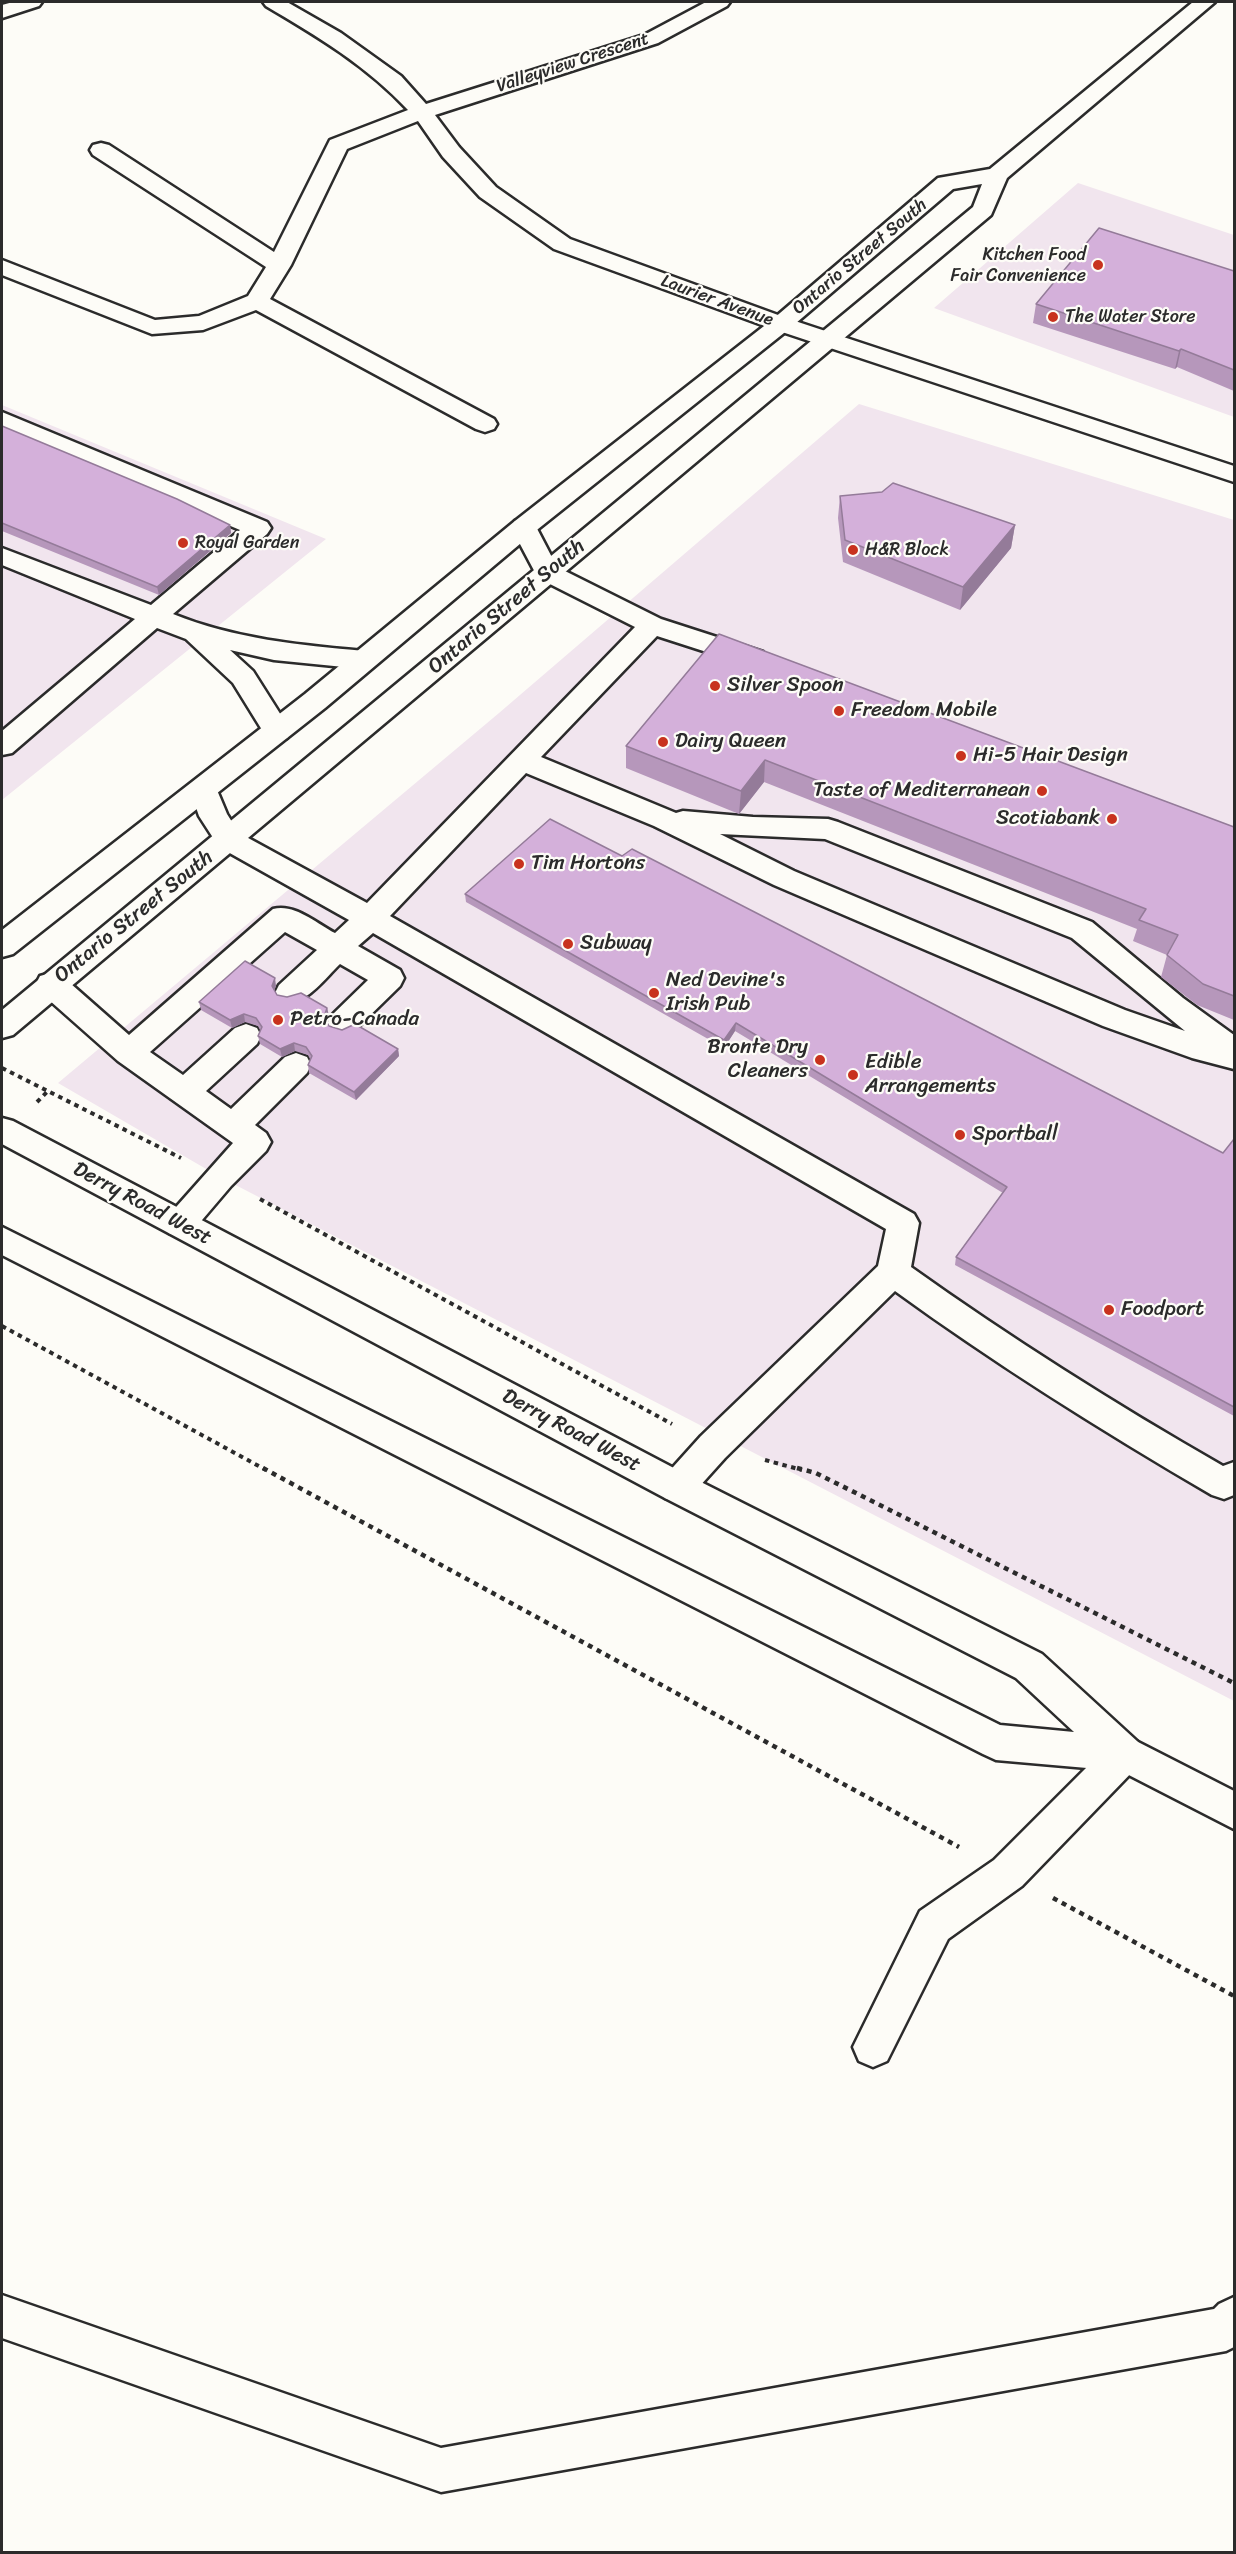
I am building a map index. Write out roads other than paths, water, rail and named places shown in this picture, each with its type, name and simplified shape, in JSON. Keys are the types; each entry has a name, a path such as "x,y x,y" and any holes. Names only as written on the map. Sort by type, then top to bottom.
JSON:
{"main road":[{"path":"2,12 32,2"},
{"name":"Laurier Avenue","path":"273,2 334,37 393,81 422,112 451,152 488,192 562,244 781,324 1234,474"},
{"name":"Valleyview Crescent","path":"257,301 279,265 338,145 422,112 651,39 720,2"},
{"name":"Ontario Street South","path":"2,1027 983,210 997,175 1205,2"},
{"path":"101,150 279,265"},
{"name":"Ontario Street South","path":"2,946 204,790 524,527 781,324 946,183 997,175"},
{"path":"2,267 152,327 203,323 257,301 485,424"},
{"path":"2,420 258,528 2,746"},
{"path":"524,527 547,572 652,625 714,643 781,668"},
{"path":"2,556 195,633 274,651 364,660"},
{"path":"290,993 370,918 652,625"},
{"path":"195,633 243,677 277,731"},
{"path":"522,760 664,819 784,878 1114,1018 1203,1050 1234,1057"},
{"path":"204,790 213,816 229,840 370,918 903,1223 893,1272 712,1447 677,1487"},
{"path":"664,819 753,827 828,829 1082,930 1172,1006 1234,1051"},
{"path":"129,1053 283,917 389,978 342,1024"},
{"path":"51,984 129,1053 255,1143 219,1176 180,1224"},
{"path":"185,1092 246,1036"},
{"path":"233,1127 296,1065"},
{"name":"Derry Road West","path":"2,1130 677,1487 1029,1666 1125,1754 1234,1811"},
{"name":"Derry Road West","path":"2,1240 996,1742 1125,1754"},
{"path":"893,1272 988,1341 1111,1419 1224,1484 1234,1477"},
{"path":"873,2047 934,1925 1008,1873 1125,1754"},
{"path":"2,2317 441,2470 1226,2329 1234,2319"}],"place":[{"name":"Kitchen Food Fair Convenience","path":"1098,265"},
{"name":"The Water Store","path":"1053,317"},
{"name":"Royal Garden","path":"183,543"},
{"name":"H&R Block","path":"853,550"},
{"name":"Silver Spoon","path":"715,686"},
{"name":"Freedom Mobile","path":"839,711"},
{"name":"Dairy Queen","path":"663,742"},
{"name":"Hi-5 Hair Design","path":"961,756"},
{"name":"Taste of Mediterranean","path":"1042,791"},
{"name":"Scotiabank","path":"1112,819"},
{"name":"Tim Hortons","path":"519,864"},
{"name":"Subway","path":"568,944"},
{"name":"Ned Devine's Irish Pub","path":"654,993"},
{"name":"Petro-Canada","path":"278,1020"},
{"name":"Bronte Dry Cleaners","path":"820,1060"},
{"name":"Edible Arrangements","path":"853,1075"},
{"name":"Sportball","path":"960,1135"},
{"name":"Foodport","path":"1109,1310"}]}
